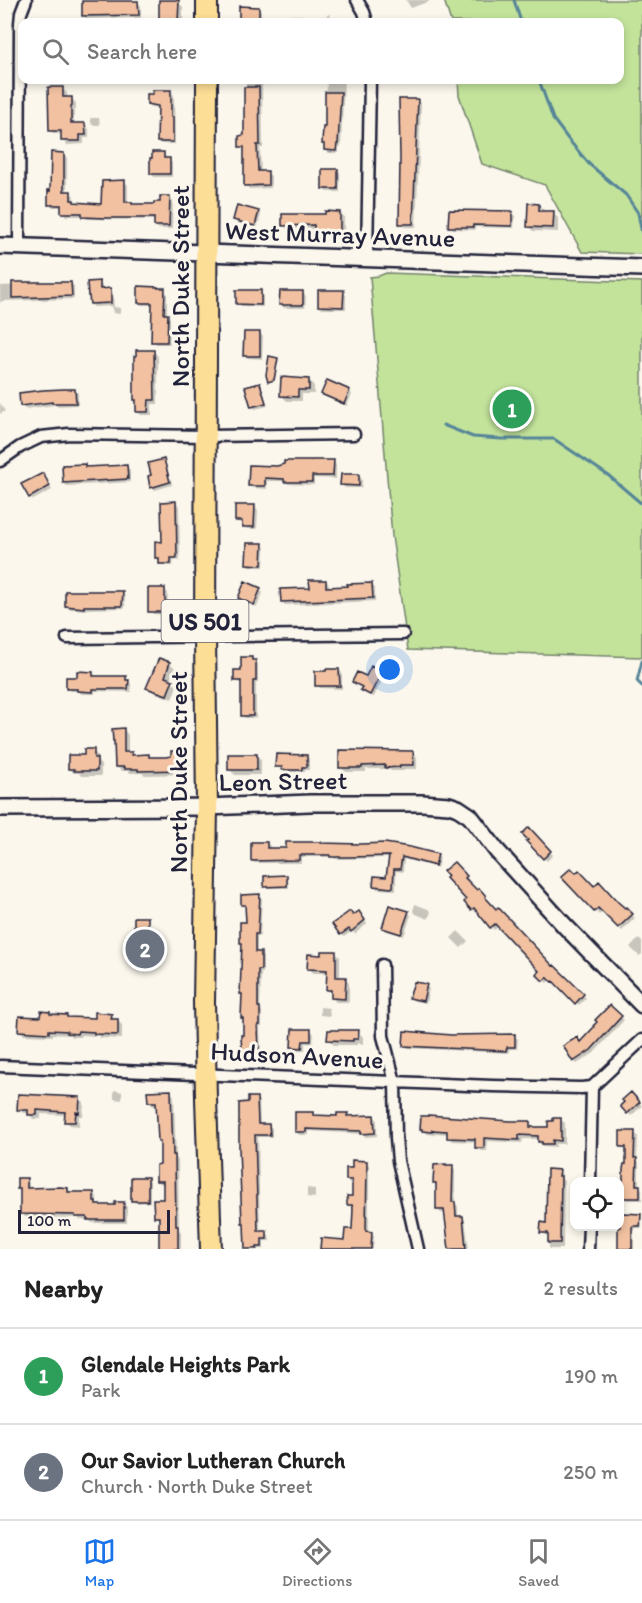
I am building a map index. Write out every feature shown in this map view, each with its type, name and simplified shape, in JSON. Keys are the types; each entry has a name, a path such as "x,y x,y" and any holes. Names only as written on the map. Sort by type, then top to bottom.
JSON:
{"highway":[{"path":"207,0 207,18"},
{"name":"North Duke Street","path":"207,84 205,636 207,807 204,1002 211,1249"}],"street":[{"path":"20,18 26,0"},
{"path":"357,0 366,18"},
{"path":"19,247 20,84"},
{"path":"367,258 370,84"},
{"name":"West Murray Avenue","path":"0,246 642,268"},
{"path":"0,461 31,441 69,434 206,436 354,434"},
{"path":"67,638 403,633"},
{"name":"Leon Street","path":"0,808 422,803 458,808 470,816 497,851 642,1005"},
{"path":"382,965 383,1036 395,1082 398,1161 418,1249"},
{"path":"590,1177 592,1087 642,1040"},
{"name":"Hudson Avenue","path":"0,1066 514,1087 592,1087"},
{"path":"588,1249 589,1231"}],"green space":[{"path":"444,0 642,0 642,254 582,252 545,185 482,164 459,95 458,84 624,84 624,18 450,18"},
{"path":"386,273 642,282 642,657 408,650 392,536 370,277"}],"building":[{"path":"159,0 179,0 178,18 159,18"},
{"path":"82,1 138,1 139,15 82,16"},
{"path":"239,6 259,7 259,18 239,18"},
{"path":"48,87 63,87 63,97 72,97 71,123 85,123 86,135 80,135 80,141 61,141 61,131 49,131"},
{"path":"244,87 259,87 258,171 268,171 268,185 244,186 244,147 239,147 239,136 244,135"},
{"path":"153,90 171,90 173,142 157,142 158,106 147,104 147,94 153,94"},
{"path":"325,92 341,92 336,151 324,150 324,144 322,144 323,127 325,127"},
{"path":"399,99 418,99 413,224 399,224"},
{"path":"51,152 64,153 64,191 71,191 71,200 74,202 101,204 102,181 125,180 125,202 154,204 154,202 160,202 160,196 170,196 169,226 154,226 154,218 82,217 82,213 61,213 61,205 48,205"},
{"path":"152,152 164,152 164,158 170,158 170,174 150,174"},
{"path":"322,169 338,169 338,189 322,189"},
{"path":"528,203 539,204 539,211 554,211 553,228 527,227"},
{"path":"237,205 259,211 255,226 233,220"},
{"path":"449,210 512,211 512,226 448,227"},
{"path":"325,211 340,212 340,233 314,232 314,225 282,226 282,214 325,214"},
{"path":"100,281 100,289 111,288 111,303 90,304 87,282"},
{"path":"12,282 71,282 72,296 12,298"},
{"path":"138,286 165,288 164,314 168,314 167,342 151,342 152,303 138,303"},
{"path":"236,290 261,290 261,305 236,304"},
{"path":"318,290 344,290 343,307 318,306"},
{"path":"280,291 303,291 303,305 279,305"},
{"path":"244,332 260,332 260,356 243,356"},
{"path":"136,350 154,350 155,400 149,400 148,412 136,412 134,356 136,356"},
{"path":"269,356 278,358 274,380 268,382 266,375"},
{"path":"281,377 309,379 309,390 298,390 298,397 280,396"},
{"path":"327,380 350,390 344,404 321,394"},
{"path":"260,383 266,403 251,407 245,387"},
{"path":"75,389 76,403 52,402 20,406 19,393"},
{"path":"164,459 170,482 150,488 148,476 151,475 148,463"},
{"path":"334,460 333,476 312,476 312,482 284,482 284,479 265,478 265,486 248,486 249,465 277,466 284,464 284,461"},
{"path":"85,464 85,467 127,465 128,479 63,483 62,465"},
{"path":"43,473 50,486 29,498 21,484"},
{"path":"341,474 359,474 359,486 340,485"},
{"path":"176,501 177,558 171,558 171,564 159,564 159,558 155,558 155,541 162,542 161,502"},
{"path":"235,505 255,505 254,527 242,527 242,521 235,521"},
{"path":"247,543 263,543 262,565 246,564"},
{"path":"309,580 326,580 326,587 372,583 373,598 281,602 280,589 310,588"},
{"path":"245,581 261,588 254,605 238,598"},
{"path":"148,588 165,588 165,612 148,612"},
{"path":"65,591 123,591 122,606 84,606 84,608 65,606"},
{"path":"241,657 252,657 252,660 256,660 256,681 253,681 253,716 241,716 241,681 234,681 234,670 241,670"},
{"path":"159,658 170,662 165,677 173,680 167,695 146,688"},
{"path":"371,666 382,672 370,695 360,690 362,687 352,682 357,672 366,676"},
{"path":"326,669 339,669 340,686 315,686 315,671 326,671"},
{"path":"77,671 93,672 93,676 126,676 126,680 129,680 128,689 93,689 93,692 66,689 66,677 77,677"},
{"path":"124,728 124,752 132,752 132,755 149,754 149,757 166,757 171,756 171,751 184,751 186,770 138,771 138,769 115,767 112,729"},
{"path":"84,749 94,749 97,771 68,769 68,755 84,755"},
{"path":"339,750 413,751 414,765 385,768 385,765 339,768"},
{"path":"228,754 257,754 257,770 228,770"},
{"path":"276,754 307,755 307,767 302,767 302,770 282,770 282,767 275,767"},
{"path":"529,827 551,851 543,859 522,834"},
{"path":"251,842 267,842 267,848 286,848 286,842 385,843 438,854 435,866 402,857 400,869 394,869 393,887 391,888 373,886 374,876 386,877 389,856 299,855 299,860 251,861"},
{"path":"454,862 467,876 465,878 477,890 479,888 496,909 498,907 553,966 584,994 575,1004 553,981 547,977 543,981 536,974 539,971 495,924 490,928 474,908 471,910 464,902 466,900 446,878 448,876 443,871"},
{"path":"571,868 576,873 579,870 594,886 599,881 618,902 633,914 618,928 598,908 594,912 561,877"},
{"path":"287,875 287,886 264,887 264,876"},
{"path":"260,894 258,934 255,934 255,952 261,952 261,970 258,970 259,1055 242,1055 240,922 246,922 245,905 241,905 241,895"},
{"path":"389,905 409,911 401,934 382,928"},
{"path":"350,911 353,915 359,911 365,920 351,932 349,929 340,935 332,924"},
{"path":"134,917 148,917 148,933 155,933 156,965 134,965"},
{"path":"321,951 336,951 336,977 346,977 345,999 331,998 331,990 326,990 327,970 307,969 308,954 321,955"},
{"path":"414,982 427,984 423,1001 409,998"},
{"path":"610,1005 622,1016 591,1050 573,1062 563,1046 577,1037 580,1042 594,1027 597,1022 595,1020"},
{"path":"41,1011 67,1015 67,1017 95,1018 95,1012 112,1014 111,1019 118,1019 118,1035 78,1031 77,1034 49,1030 49,1033 18,1031 19,1016 40,1017"},
{"path":"292,1029 311,1029 311,1041 303,1041 302,1048 291,1047"},
{"path":"328,1030 359,1030 358,1039 353,1039 353,1041 327,1040"},
{"path":"404,1031 451,1035 515,1034 515,1047 507,1047 506,1051 403,1046"},
{"path":"171,1090 178,1249 159,1249 159,1217 154,1217 153,1199 163,1199 163,1181 156,1181 156,1165 160,1164 160,1141 158,1141 156,1102 148,1102 147,1091"},
{"path":"631,1092 640,1102 627,1114 620,1106 624,1102 622,1100"},
{"path":"18,1094 80,1097 79,1113 76,1112 75,1122 64,1122 65,1112 37,1110 37,1115 28,1115 28,1110 17,1110"},
{"path":"248,1097 257,1097 258,1124 269,1124 270,1135 255,1135 258,1231 267,1231 267,1239 262,1239 262,1247 257,1247 257,1249 245,1249 244,1223 242,1223 239,1103 248,1102"},
{"path":"295,1112 337,1116 337,1113 348,1113 347,1116 374,1115 375,1133 361,1134 361,1131 306,1129 306,1132 295,1132"},
{"path":"421,1116 530,1121 530,1127 548,1127 548,1121 561,1118 561,1141 553,1140 553,1144 542,1144 538,1142 538,1136 519,1135 519,1140 484,1138 484,1148 475,1148 475,1139 447,1138 447,1131 422,1131 420,1129"},
{"path":"620,1131 635,1131 636,1185 640,1185 640,1198 624,1198 623,1169 626,1164 626,1147 620,1147"},
{"path":"352,1160 367,1161 366,1231 372,1232 371,1249 320,1249 321,1238 344,1240 345,1229 352,1229 353,1209 352,1205 347,1205 347,1196 352,1196 352,1180 346,1180 346,1168 352,1168"},
{"path":"434,1165 453,1165 452,1202 455,1202 456,1216 463,1216 466,1249 449,1249 444,1210 436,1210"},
{"path":"547,1169 560,1170 560,1243 548,1243 548,1233 540,1233 541,1222 546,1223"},
{"path":"131,1177 148,1177 148,1201 131,1201"},
{"path":"17,1178 27,1178 27,1188 60,1187 68,1188 68,1192 94,1192 96,1205 115,1205 115,1202 124,1202 124,1220 87,1220 87,1217 75,1217 75,1215 20,1214 20,1189 17,1189"},
{"path":"624,1213 641,1214 640,1226 632,1227 632,1249 618,1249 618,1231 624,1231"}],"waterway":[{"path":"514,0 520,18"},
{"path":"540,84 553,119 589,164 626,195 638,213 642,234"},
{"path":"443,425 473,437 554,439 609,476 642,504"},
{"path":"642,661 637,681 642,686"}],"place":[{"name":"Glendale Heights Park","path":"512,409"},
{"name":"Our Savior Lutheran Church","path":"145,949"}]}
